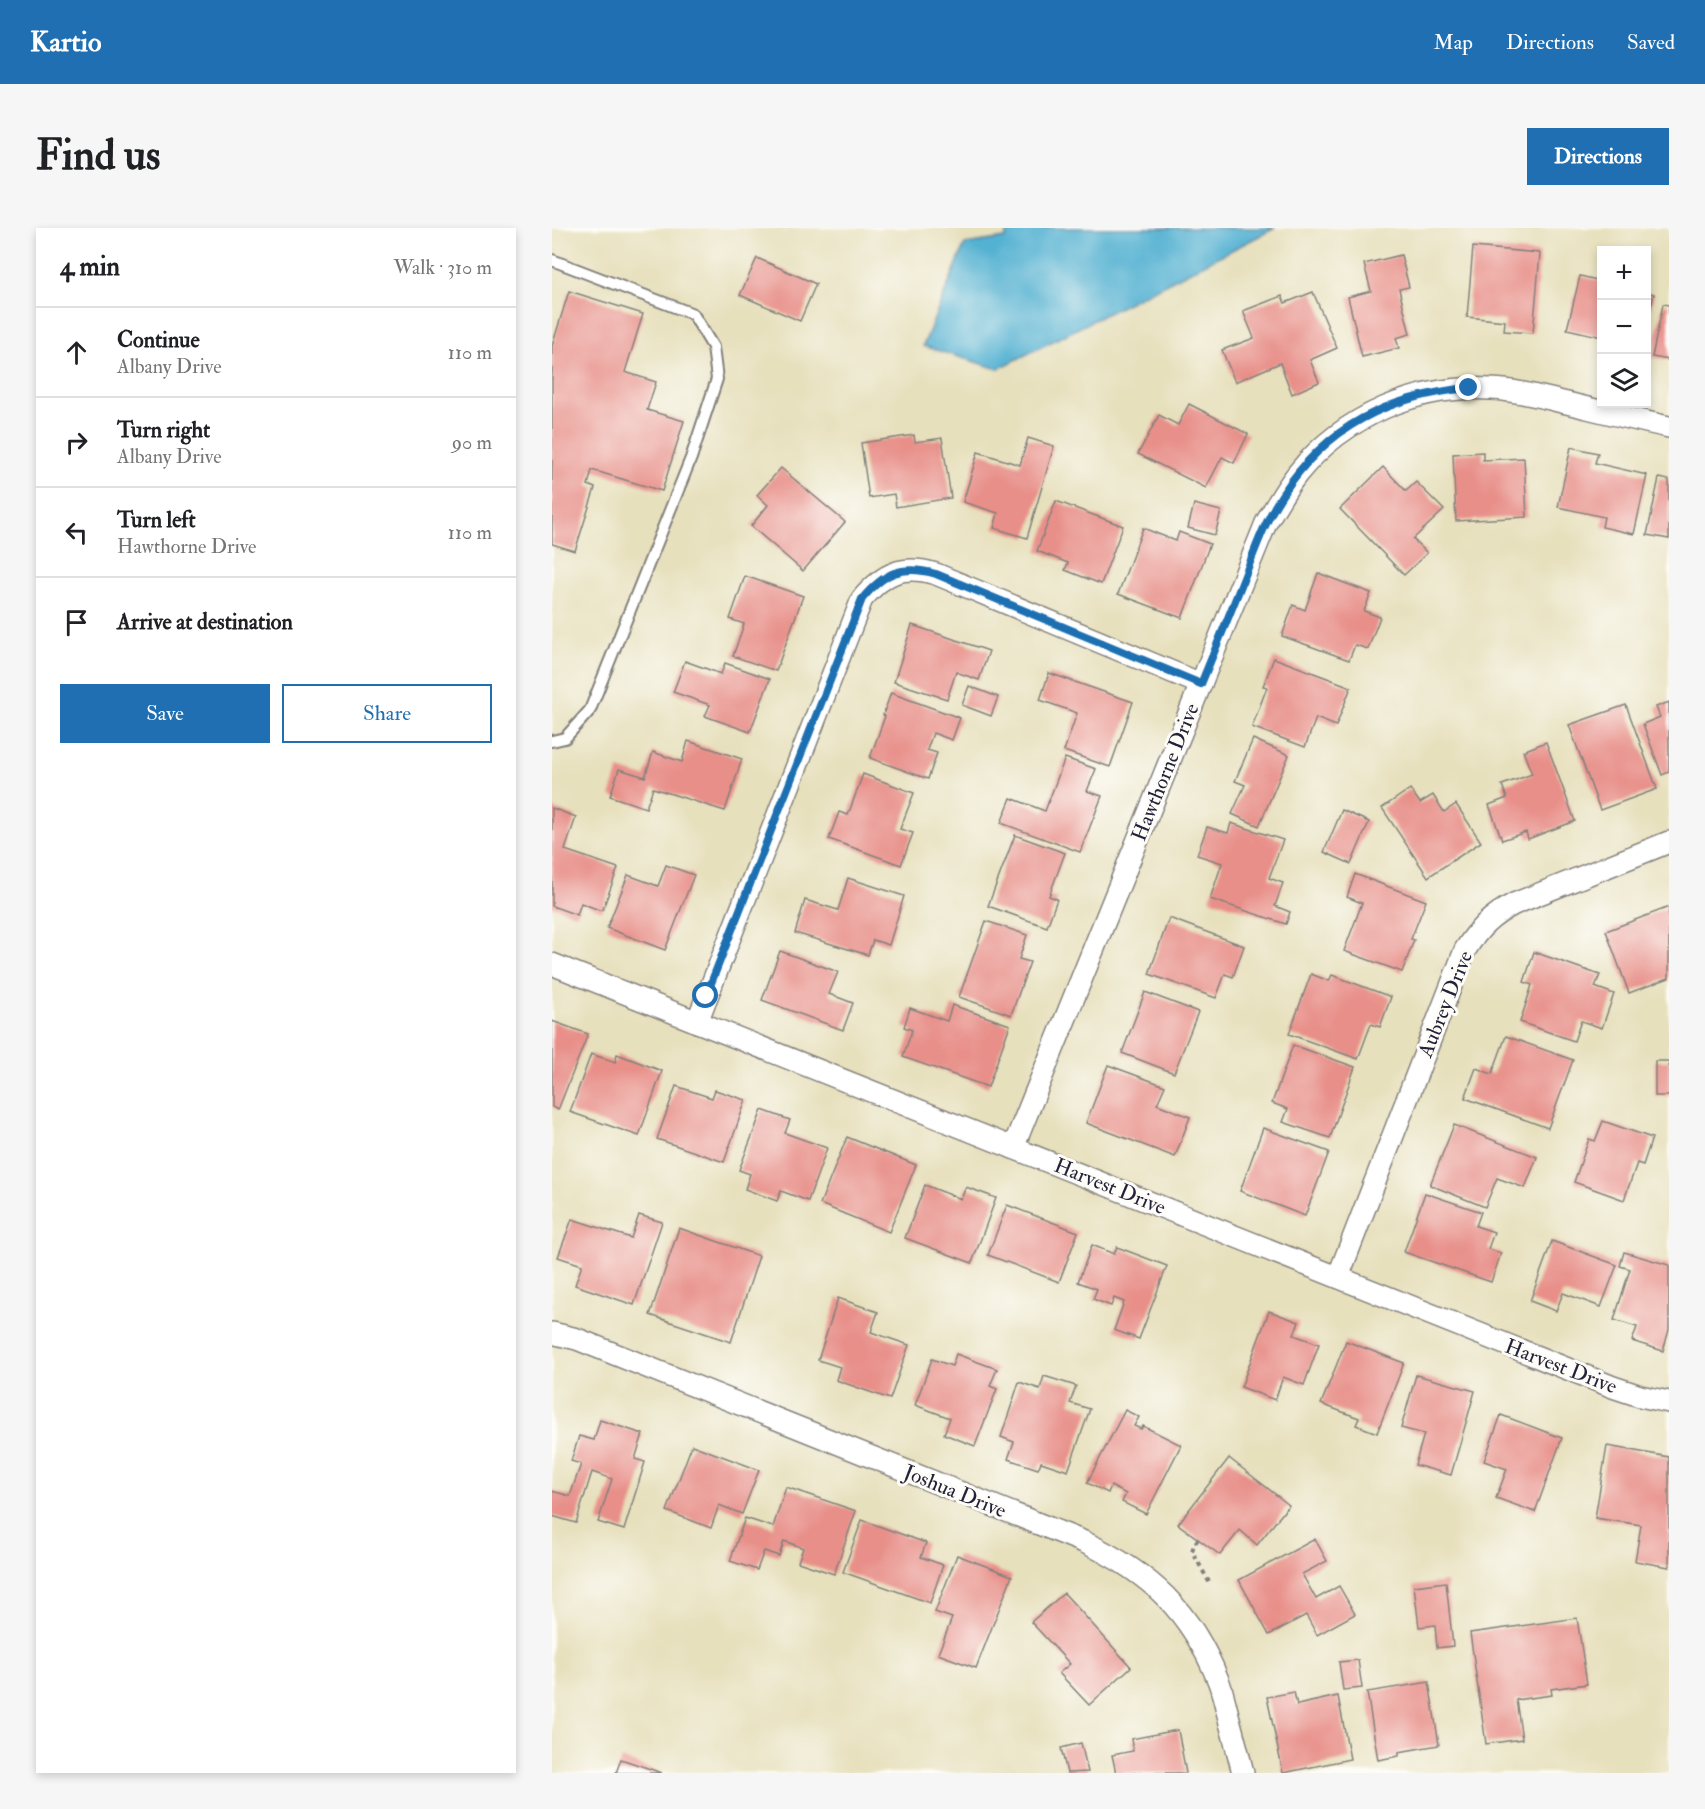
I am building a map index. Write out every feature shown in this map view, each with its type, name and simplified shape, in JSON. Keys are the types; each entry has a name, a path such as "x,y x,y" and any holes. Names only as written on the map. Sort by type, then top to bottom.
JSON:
{"street":[{"name":"Hawthorne Drive","path":"1013,1148 1266,523 1298,472 1342,431 1365,417 1384,407 1440,391 1477,388 1539,396 1669,427"},
{"path":"697,1022 862,599 875,583 891,574 908,570 924,570 1201,684"},
{"name":"Aubrey Drive","path":"1338,1277 1465,950 1477,931 1498,912 1514,904 1669,842"},
{"name":"Harvest Drive","path":"552,964 1613,1387 1669,1402"},
{"name":"Joshua Drive","path":"552,1333 577,1339 1073,1538 1115,1557 1158,1589 1180,1611 1196,1634 1219,1681 1243,1773"}],"lane":[{"path":"552,260 693,314 712,347 717,379 691,458 590,710 565,738 552,741"}],"path":[{"path":"1198,1539 1192,1551 1209,1582"}],"water":[{"path":"1009,228 1275,228 998,369 923,346 965,244 1005,238"}],"building":[{"path":"1473,247 1540,253 1533,333 1504,331 1505,321 1467,317"},
{"path":"1401,255 1409,287 1399,289 1410,334 1396,338 1399,348 1362,357 1348,297 1371,291 1364,264"},
{"path":"757,258 816,284 800,321 740,295"},
{"path":"1580,276 1597,280 1597,336 1567,329"},
{"path":"569,291 643,314 625,372 656,382 647,410 684,421 662,491 592,470 588,485 595,488 575,551 552,544 552,346"},
{"path":"1313,292 1337,348 1310,360 1319,382 1292,394 1280,363 1235,382 1222,350 1254,338 1243,311 1282,296 1285,303"},
{"path":"1663,304 1669,305 1669,360 1652,357"},
{"path":"1189,404 1248,434 1234,463 1222,457 1206,488 1138,454 1159,415 1178,425"},
{"path":"914,435 915,442 942,438 951,498 896,507 894,494 869,498 861,443"},
{"path":"1028,438 1054,446 1027,538 994,528 998,513 963,502 978,452 1020,465"},
{"path":"1571,447 1598,453 1595,463 1647,475 1634,534 1602,527 1604,517 1558,507"},
{"path":"1483,452 1483,460 1524,458 1527,517 1456,521 1453,454"},
{"path":"1383,467 1406,491 1416,482 1444,510 1413,539 1427,553 1404,575 1340,509"},
{"path":"781,468 845,522 803,571 751,526 768,505 757,495"},
{"path":"1659,478 1669,480 1669,539 1647,535"},
{"path":"1056,501 1123,526 1101,584 1065,570 1068,563 1037,551"},
{"path":"1194,504 1221,511 1215,535 1188,528"},
{"path":"1143,528 1176,541 1179,532 1210,544 1182,618 1118,594"},
{"path":"1318,573 1371,593 1364,611 1380,617 1368,649 1355,645 1349,660 1282,636 1293,605 1305,610"},
{"path":"745,576 803,596 776,671 733,656 744,624 730,619"},
{"path":"912,625 989,651 979,680 956,672 947,699 894,682"},
{"path":"1274,658 1351,687 1336,726 1316,718 1305,747 1252,727 1267,687 1263,686"},
{"path":"685,661 721,674 725,663 770,679 750,732 705,716 710,705 673,692"},
{"path":"1049,673 1133,702 1110,767 1064,751 1077,713 1040,700"},
{"path":"969,686 998,697 991,716 962,705"},
{"path":"891,693 960,718 952,740 933,733 927,750 937,753 928,779 870,758"},
{"path":"1669,702 1669,772 1662,775 1643,724 1660,717 1656,707"},
{"path":"1626,705 1657,789 1600,810 1569,725"},
{"path":"1253,739 1289,755 1259,826 1232,814 1245,785 1235,781"},
{"path":"688,741 742,759 725,811 653,788 646,808 610,796 619,769 645,777 653,752 682,762"},
{"path":"1546,742 1575,821 1528,839 1526,832 1502,840 1489,805 1507,798 1502,785 1532,774 1523,751"},
{"path":"1065,758 1096,769 1087,791 1102,796 1080,852 1001,823 1011,798 1045,811"},
{"path":"863,774 914,793 900,829 913,833 901,865 829,839 839,812 848,815"},
{"path":"1410,789 1420,803 1433,795 1444,812 1456,804 1481,842 1428,877 1382,808"},
{"path":"552,808 576,817 565,850 618,868 602,911 581,903 577,915 552,906"},
{"path":"1342,810 1369,822 1351,864 1324,852"},
{"path":"1231,823 1283,840 1269,878 1283,883 1275,906 1290,912 1286,924 1210,899 1222,863 1197,855 1207,827 1228,833"},
{"path":"1015,835 1065,853 1049,896 1057,899 1047,927 988,906"},
{"path":"666,865 694,875 665,950 607,928 628,875 658,886"},
{"path":"1355,874 1426,901 1411,939 1414,940 1402,972 1344,951 1362,903 1347,897"},
{"path":"848,878 904,896 889,945 873,940 868,955 795,933 805,900 838,910"},
{"path":"1669,907 1669,978 1629,993 1606,931"},
{"path":"1169,918 1244,946 1233,977 1225,974 1216,998 1149,974"},
{"path":"986,921 1027,935 1019,959 1030,962 1011,1015 959,997"},
{"path":"780,951 838,972 829,994 853,1003 843,1030 762,1000"},
{"path":"1534,952 1600,975 1595,987 1614,994 1602,1028 1581,1021 1574,1041 1520,1022 1532,985 1524,982"},
{"path":"1311,974 1329,981 1332,975 1391,997 1380,1027 1371,1024 1358,1059 1289,1034"},
{"path":"1145,992 1198,1012 1174,1073 1122,1053"},
{"path":"952,1005 1010,1025 988,1087 903,1057 912,1030 904,1027 910,1008 947,1021"},
{"path":"552,1021 588,1034 558,1110 552,1107"},
{"path":"1506,1036 1573,1060 1548,1128 1465,1098 1476,1068 1492,1074"},
{"path":"1293,1045 1355,1067 1330,1138 1283,1122 1288,1109 1272,1103"},
{"path":"591,1054 615,1062 617,1054 662,1071 639,1136 570,1112"},
{"path":"1655,1061 1669,1061 1669,1096 1655,1096"},
{"path":"1108,1065 1165,1086 1157,1104 1190,1117 1175,1157 1086,1123"},
{"path":"676,1086 712,1098 715,1090 746,1100 724,1162 657,1139"},
{"path":"762,1110 790,1120 785,1133 827,1148 808,1201 781,1191 777,1201 745,1189 750,1174 739,1170"},
{"path":"1603,1121 1652,1138 1643,1165 1637,1163 1624,1200 1574,1182 1589,1139 1595,1141"},
{"path":"1454,1125 1537,1157 1525,1188 1497,1178 1485,1207 1430,1185"},
{"path":"1263,1128 1329,1152 1305,1216 1240,1191"},
{"path":"847,1137 916,1165 889,1232 820,1204"},
{"path":"925,1185 961,1199 966,1187 996,1198 972,1263 905,1238"},
{"path":"1425,1193 1481,1212 1476,1226 1494,1232 1488,1249 1501,1253 1491,1282 1404,1252"},
{"path":"1007,1205 1078,1232 1059,1282 988,1255"},
{"path":"639,1215 662,1222 634,1305 575,1285 582,1265 558,1257 572,1219 631,1238"},
{"path":"679,1228 759,1256 731,1342 650,1315"},
{"path":"1552,1241 1617,1265 1601,1307 1563,1293 1556,1311 1530,1301"},
{"path":"1092,1245 1114,1254 1117,1247 1167,1266 1139,1339 1114,1330 1124,1302 1114,1298 1111,1306 1093,1299 1097,1289 1078,1282"},
{"path":"1624,1252 1669,1265 1669,1330 1663,1351 1632,1341 1637,1327 1614,1320 1630,1269 1620,1266"},
{"path":"838,1298 878,1312 871,1332 909,1345 890,1399 836,1380 840,1367 818,1360"},
{"path":"1269,1311 1299,1322 1294,1335 1319,1344 1304,1385 1283,1377 1275,1400 1241,1387"},
{"path":"1346,1341 1404,1363 1377,1433 1356,1425 1359,1418 1321,1404"},
{"path":"956,1354 997,1369 990,1386 997,1389 975,1446 944,1434 950,1418 915,1405 932,1359 952,1366"},
{"path":"1416,1375 1475,1391 1451,1475 1415,1465 1424,1434 1401,1428"},
{"path":"1044,1376 1076,1386 1070,1403 1090,1409 1068,1471 1041,1462 1038,1469 1008,1459 1014,1442 1001,1437 1019,1382 1040,1389"},
{"path":"1125,1410 1139,1417 1134,1426 1141,1429 1143,1426 1181,1445 1146,1514 1122,1502 1126,1494 1111,1486 1108,1493 1087,1483"},
{"path":"1501,1415 1562,1438 1535,1512 1496,1498 1507,1469 1484,1461"},
{"path":"600,1420 643,1434 635,1459 645,1462 624,1530 598,1522 612,1479 592,1472 576,1523 552,1516 552,1491 570,1496 581,1464 571,1461 579,1436 594,1440"},
{"path":"692,1445 759,1470 742,1514 719,1505 711,1528 667,1511"},
{"path":"1607,1446 1669,1457 1669,1567 1635,1561 1641,1525 1595,1518"},
{"path":"1229,1458 1289,1505 1257,1545 1240,1530 1220,1555 1178,1524"},
{"path":"786,1487 856,1511 834,1574 798,1562 803,1548 784,1541 779,1556 764,1551 757,1570 730,1561 745,1518 773,1527"},
{"path":"862,1520 926,1543 921,1557 943,1565 930,1603 843,1572"},
{"path":"1315,1539 1327,1561 1302,1574 1316,1599 1339,1586 1355,1614 1317,1635 1306,1615 1269,1635 1239,1580"},
{"path":"957,1555 1012,1576 976,1668 938,1654 952,1618 935,1612"},
{"path":"1446,1582 1453,1646 1437,1648 1435,1625 1419,1627 1414,1586"},
{"path":"1064,1593 1131,1667 1089,1705 1059,1673 1070,1664 1031,1622"},
{"path":"1577,1618 1587,1684 1551,1689 1552,1695 1516,1700 1522,1739 1486,1744 1470,1633"},
{"path":"1358,1660 1362,1688 1343,1690 1339,1662"},
{"path":"1429,1682 1439,1745 1399,1752 1399,1756 1378,1760 1367,1692"},
{"path":"1294,1692 1297,1705 1338,1696 1350,1759 1283,1773 1267,1697"},
{"path":"1178,1730 1186,1773 1116,1773 1112,1755 1133,1751 1131,1739"},
{"path":"1081,1743 1088,1772 1067,1773 1061,1748"},
{"path":"621,1759 662,1773 616,1773"}],"route":[{"path":"706,996 862,599 875,583 891,574 908,570 924,570 1201,684 1266,523 1298,472 1342,431 1384,407 1440,391 1469,388"}]}
